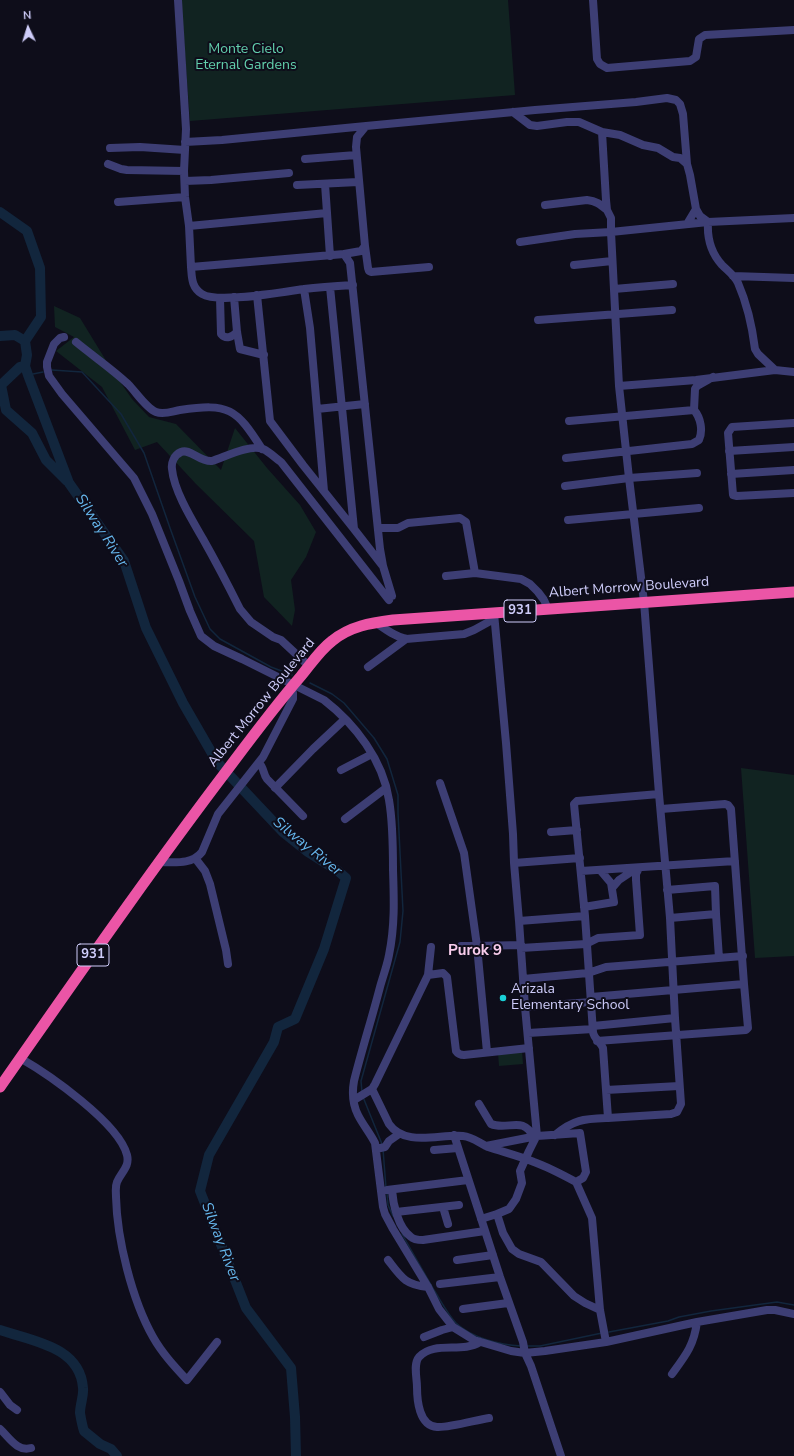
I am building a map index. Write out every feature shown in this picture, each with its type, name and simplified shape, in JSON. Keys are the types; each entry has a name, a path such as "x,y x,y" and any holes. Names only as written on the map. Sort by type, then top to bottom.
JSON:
{"highway":[{"name":"Albert Morrow Boulevard","path":"0,1087 187,823 292,686 332,641 345,632 360,625 375,622 494,616 548,609 794,592"}],"street":[{"path":"178,0 186,129 184,171 185,197 189,226 192,282 198,290 206,296 220,298 353,285"},
{"path":"593,0 597,59 600,64 607,68 690,61 696,57 698,39 705,35 794,30"},
{"path":"110,148 185,146 366,126 666,98 672,99 680,104 683,114 687,164 696,209 700,216 708,222"},
{"path":"512,112 530,125 537,126 579,122 602,132 617,134 643,145 658,148 673,157 680,158 687,164"},
{"path":"356,137 366,126"},
{"path":"350,128 356,137 358,182 369,271 429,267"},
{"path":"602,132 607,210"},
{"path":"305,159 356,155"},
{"path":"108,164 127,170 184,171"},
{"path":"185,181 289,174"},
{"path":"297,185 358,182"},
{"path":"325,184 330,256"},
{"path":"118,202 185,197"},
{"path":"545,205 587,200 594,201 599,202 607,210 611,218 619,386 628,478 644,602 670,918 681,1104 679,1110 675,1113 586,1119 569,1124 556,1135"},
{"path":"687,224 696,209"},
{"path":"189,226 327,213"},
{"path":"520,242 575,234 611,232 708,222 794,218"},
{"path":"708,222 707,236 718,259 738,282 750,313 758,354 775,370"},
{"path":"191,267 348,254 361,251 365,246"},
{"path":"76,342 127,384 154,410 162,413 207,406 229,410 244,422 262,449 281,462 390,598 383,566 378,528 353,285 348,254"},
{"path":"574,265 612,262"},
{"path":"733,276 794,278"},
{"path":"614,290 673,284"},
{"path":"330,287 351,519 354,529 383,566"},
{"path":"304,289 310,328 324,491"},
{"path":"257,295 270,421 324,491 351,519"},
{"path":"234,297 240,349 264,355"},
{"path":"220,298 221,334 226,338 237,332"},
{"path":"538,320 672,310"},
{"path":"64,337 60,338 54,344 47,362 49,376 62,394 134,478 152,514 201,636 214,646 242,659 292,686 324,700 355,730 372,754 381,772 389,800 393,846 395,907 393,932 389,956 354,1080 359,1097 358,1116 375,1143 381,1148 386,1190 385,1214 428,1287 439,1310 453,1327 480,1342 511,1351 768,1310 794,1314"},
{"path":"619,386 696,380 775,370 794,372"},
{"path":"566,458 692,444 699,440 701,436 700,425 697,414 694,410 695,389 697,386 713,377"},
{"path":"317,409 365,404"},
{"path":"569,421 694,410"},
{"path":"794,423 732,427 728,433 732,493 735,496 794,493"},
{"path":"729,451 794,446"},
{"path":"262,449 257,448 244,450 212,461 201,460 190,452 181,452 172,462 174,477 186,509 245,616 273,637 281,640 309,666"},
{"path":"731,474 794,470"},
{"path":"565,486 628,478 697,473"},
{"path":"568,520 699,508"},
{"path":"378,528 398,528 408,522 460,518 464,519 466,522 475,573"},
{"path":"446,576 475,573 521,579 530,584 538,592 548,609"},
{"path":"375,622 406,639 464,634 474,630 494,616 506,743 536,1137 520,1171 522,1185 516,1199 509,1209 481,1219"},
{"path":"368,667 406,639"},
{"path":"158,862 184,862 199,856 205,847 215,819 222,808 258,764 293,699 294,693 292,686"},
{"path":"276,788 313,748 345,719"},
{"path":"341,770 372,754"},
{"path":"258,764 263,768 264,775 303,816"},
{"path":"440,783 464,853 477,946 487,1052"},
{"path":"345,819 386,788"},
{"path":"608,1118 603,1048 601,1043 594,1036 593,1027 580,858 574,807 575,802 577,801 659,794"},
{"path":"598,1041 748,1029 731,809 728,805 660,809"},
{"path":"552,832 577,830"},
{"path":"195,858 205,871 210,884 228,964"},
{"path":"514,863 580,858"},
{"path":"581,871 735,861"},
{"path":"461,946 586,944 598,938 640,935 636,880 636,874 639,868"},
{"path":"613,887 629,872 639,868"},
{"path":"584,906 614,902 613,887 600,870"},
{"path":"667,890 715,886 719,958"},
{"path":"670,918 716,914"},
{"path":"519,920 585,916"},
{"path":"359,1097 372,1089 381,1073 402,1026 428,975 431,947"},
{"path":"523,979 588,973 602,967 743,956"},
{"path":"428,975 443,973 447,977 457,1053 464,1055 529,1048"},
{"path":"525,1007 674,990 744,984"},
{"path":"528,1033 675,1018"},
{"path":"20,1058 48,1076 95,1113 109,1126 124,1147 127,1155 127,1163 126,1168 117,1181 116,1187 117,1216 123,1251 138,1307 163,1352 187,1380 217,1342"},
{"path":"606,1090 679,1086"},
{"path":"372,1089 388,1124 399,1134 413,1138 454,1135 468,1137 486,1146 535,1162 576,1182 592,1218 600,1310 605,1337"},
{"path":"479,1104 491,1124 497,1126 523,1126 536,1137"},
{"path":"486,1146 536,1137 580,1132 586,1172 583,1178 576,1182"},
{"path":"381,1148 399,1134"},
{"path":"454,1135 508,1303 562,1456"},
{"path":"434,1150 458,1148"},
{"path":"516,1156 529,1151"},
{"path":"529,1151 535,1162"},
{"path":"386,1190 468,1180"},
{"path":"386,1190 405,1231 411,1238 424,1240 485,1232"},
{"path":"396,1212 459,1205"},
{"path":"443,1207 448,1224"},
{"path":"497,1214 503,1233 512,1249 519,1254 541,1262 574,1296 600,1310"},
{"path":"457,1260 493,1255"},
{"path":"388,1260 398,1273 408,1282 428,1287"},
{"path":"440,1284 500,1277"},
{"path":"463,1309 508,1303"},
{"path":"672,1374 689,1352 695,1338 697,1322"},
{"path":"424,1338 453,1327"},
{"path":"480,1342 467,1348 451,1347 432,1350 420,1356 416,1364 417,1398 420,1411 428,1423 433,1426 443,1427 488,1418"},
{"path":"0,1392 10,1405 17,1410"},
{"path":"0,1429 19,1448 31,1448"}],"green space":[{"name":"Monte Cielo Eternal Gardens","path":"181,0 508,0 515,95 190,121"},
{"path":"54,306 80,318 110,367 132,399 149,417 176,424 221,470 235,428 267,468 300,505 316,532 306,557 291,580 295,610 292,626 264,597 254,541 196,484 157,442 135,450 102,387 56,351 74,337 55,327"},
{"path":"741,768 794,775 794,956 755,958"},
{"path":"522,1051 523,1064 499,1066 498,1053"}],"waterway":[{"path":"0,212 27,231 40,268 41,317 25,341"},
{"name":"Silway River","path":"0,336 15,335 25,341 27,355 25,366 69,483 124,561 146,628 183,703 217,762 283,832 308,852 338,871 346,878 324,949 295,1019 278,1027 274,1042 209,1155 200,1191 246,1308 291,1368 295,1417 296,1456"},
{"path":"25,366 20,367 1,385 6,410 32,433 46,460 67,481"},
{"path":"52,370 82,372 121,414 144,453 195,597 210,629 220,639 271,667 292,675"},
{"path":"28,375 43,372"},
{"path":"310,683 332,694 344,703 374,738 387,759 398,795 403,911 400,942 361,1081 362,1092"},
{"path":"363,1097 382,1144"},
{"path":"383,1149 386,1188"},
{"path":"387,1193 388,1205 393,1216"},
{"path":"402,1234 434,1290 456,1323 478,1337 504,1344 521,1346"},
{"path":"609,1332 711,1311 777,1302 794,1305"},
{"path":"0,1330 52,1347 64,1354 73,1363 80,1374 83,1388 80,1413 84,1431 100,1444 111,1449 117,1456"},
{"path":"527,1346 540,1346 602,1333"}],"place":[{"name":"Arizala Elementary School","path":"503,998"}],"district":[{"name":"Purok 9","path":"475,951"}]}
